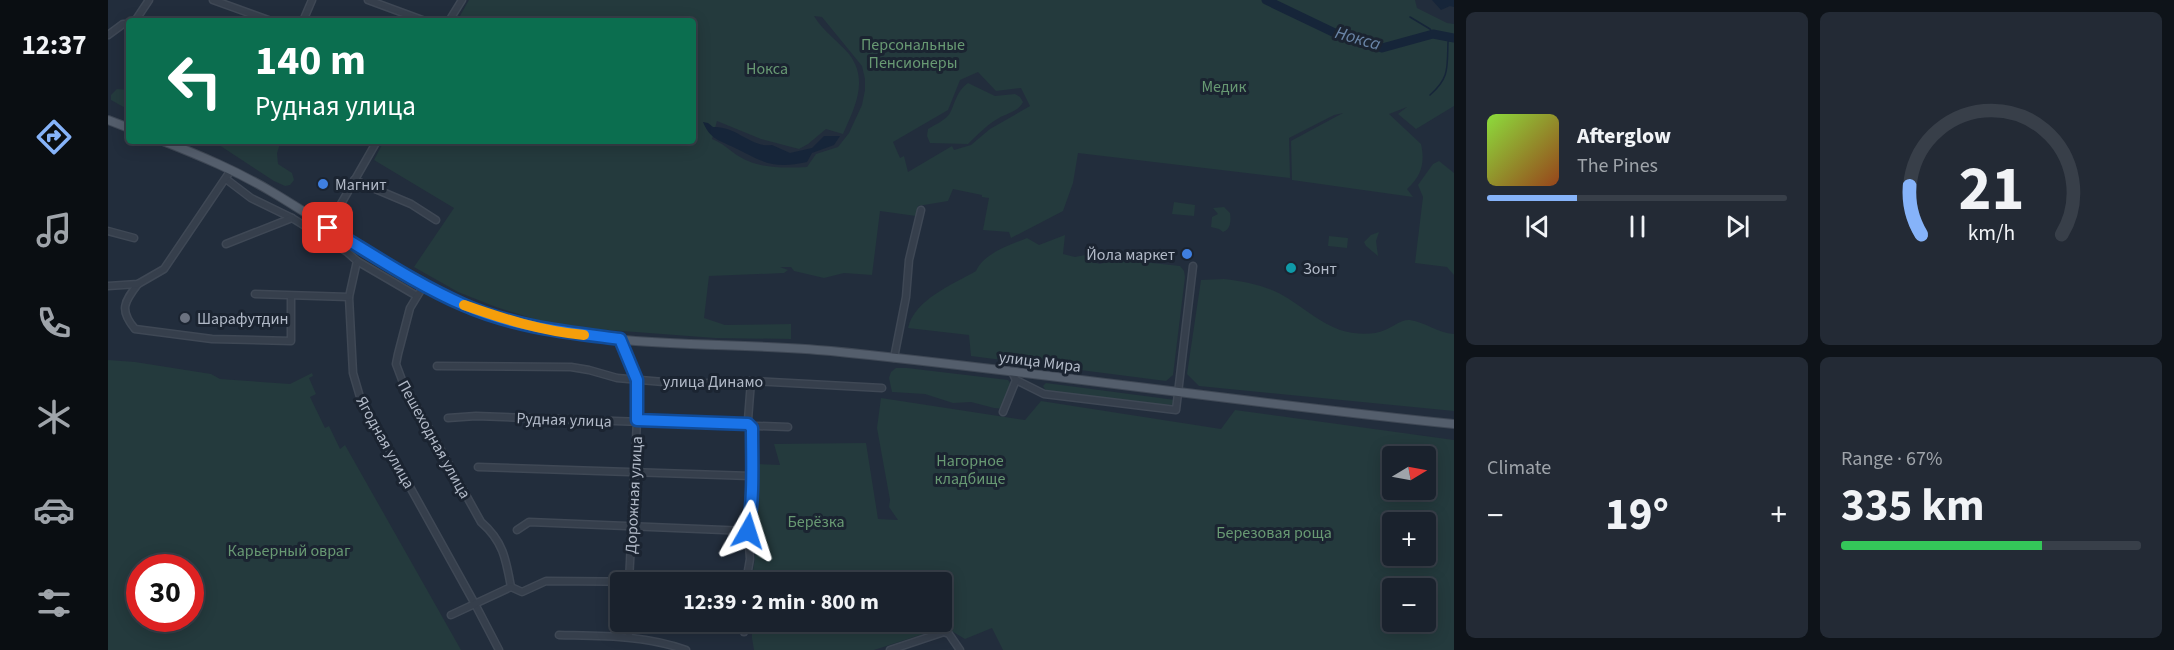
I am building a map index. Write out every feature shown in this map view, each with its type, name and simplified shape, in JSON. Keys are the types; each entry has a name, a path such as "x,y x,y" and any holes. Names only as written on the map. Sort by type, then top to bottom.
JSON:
{"main road":[{"path":"108,120 126,127"},
{"name":"улица Мира","path":"171,144 192,151 273,193 424,285 464,305 511,321 548,330 620,339 807,349 1011,370 1454,424"}],"street":[{"path":"137,18 150,0"},
{"path":"213,0 263,18"},
{"path":"304,18 312,0"},
{"path":"368,0 417,18"},
{"path":"451,18 462,0"},
{"path":"108,35 126,24"},
{"path":"322,237 375,144"},
{"path":"231,170 164,269 138,284 127,297 124,310 126,318 135,328 212,339 291,341 291,296"},
{"path":"226,179 251,198 292,218 357,261 417,296"},
{"path":"354,180 411,204 436,219"},
{"path":"894,358 906,297 909,260 921,210"},
{"path":"226,244 292,218"},
{"path":"108,231 134,238"},
{"name":"Ягодная улица","path":"357,261 349,297 353,373 360,397 499,650"},
{"path":"1011,370 1016,380 1044,394 1176,410 1193,266"},
{"path":"108,286 138,284"},
{"name":"Пешеходная улица","path":"424,285 410,309 396,364 402,380 481,522 495,534 507,562 511,587"},
{"path":"255,294 349,297"},
{"name":"Дорожная улица","path":"620,339 637,380 629,572"},
{"name":"улица Динамо","path":"437,366 571,368 589,370 617,378 687,384 751,381 882,388"},
{"path":"1004,412 1016,380"},
{"path":"748,572 750,559 748,531 751,513 752,428 748,424 751,381"},
{"name":"Рудная улица","path":"448,418 476,416 637,420 748,424 788,428"},
{"path":"478,467 751,476"},
{"path":"517,530 529,522 748,531"},
{"path":"451,615 511,587 522,592 546,581 610,581"},
{"path":"628,632 628,636"},
{"path":"890,650 944,632 949,634 960,650"},
{"path":"559,635 628,636 673,645 686,650"}],"green space":[{"path":"469,0 1415,0 1417,8 1447,23 1454,24 1454,106 1416,129 1398,114 1407,107 1389,114 1421,144 1423,157 1421,168 1416,179 1407,189 1413,197 1292,180 1291,141 1343,113 1334,115 1289,138 1290,178 1078,153 1073,183 1063,211 1011,238 1009,232 983,230 989,198 953,189 948,201 918,206 916,216 880,211 872,275 844,273 824,278 794,271 791,267 780,267 788,270 784,273 709,276 704,318 725,325 791,324 791,339 715,338 556,326 458,292 414,267 454,208 374,160 382,144 696,144 696,18 459,18","holes":["814,16 822,17 862,66 865,79 862,105 849,133 838,147 816,154 807,167 764,166 736,155 712,139 717,121 761,139 799,149 826,129 843,134 858,94 858,74 849,54","978,72 996,91 1021,88 1030,106 990,129 971,145 954,150 952,146 908,172 904,156 900,158 893,142 948,110 960,80"]},
{"path":"968,83 995,96 1015,94 1023,102 1016,110 991,123 968,144 930,143 927,136 928,129 947,117 959,92"},
{"path":"117,89 126,90 126,108 111,100 111,95"},
{"path":"218,144 280,144 277,153 278,164 292,173 294,180 290,185 285,186"},
{"path":"1439,161 1454,173 1454,275 1447,267 1415,263 1423,197 1418,185 1433,164"},
{"path":"1174,202 1195,205 1194,216 1172,214"},
{"path":"1224,207 1230,213 1230,219 1229,227 1223,232 1211,227 1212,217 1218,214 1213,208"},
{"path":"1379,232 1376,241 1378,256 1364,242 1371,235"},
{"path":"1065,235 1063,254 1075,257 1085,255 1093,262 1100,264 1116,259 1180,266 1184,271 1173,375 1166,381 971,356 969,335 908,328 918,309 926,301 976,271 991,254 1027,238 1039,245"},
{"path":"1329,236 1348,238 1347,248 1328,246"},
{"path":"1224,279 1250,283 1274,291 1326,324 1340,330 1362,334 1374,333 1410,320 1454,334 1454,411 1199,386 1187,374 1201,280"},
{"name":"Карьерный овраг","path":"108,360 211,374 220,379 290,384 312,373 313,376 309,378 316,394 310,397 325,428 329,426 340,449 345,445 461,650 108,650"},
{"path":"896,368 1008,380 1014,388 1005,409 971,402 953,403 925,394 892,392 889,378 891,372"},
{"path":"1046,383 1175,400 1174,405 1112,402 1046,391 1043,386"},
{"name":"Березовая роща","path":"881,398 1025,420 1041,401 1221,429 1235,410 1454,440 1454,650 1003,650 992,628 965,639 952,631 952,572 753,572 757,464 780,465 774,444 866,443 878,519 898,520 889,507 890,500 877,428"},
{"name":"Березовая роща","path":"752,632 930,632 874,650 754,650"}],"water":[{"path":"1432,0 1454,0 1454,7 1450,6 1441,10"},
{"path":"703,122 790,153 812,148 824,136 840,136 834,145 812,153 807,162 784,165 759,160 718,140 711,135"}],"waterway":[{"name":"Нокса","path":"1266,0 1339,35 1382,48 1433,34 1454,38"},
{"path":"1410,17 1430,29 1433,34"},
{"path":"1430,95 1441,83 1446,72 1448,42 1451,37"}],"slow traffic":[{"path":"464,305 511,321 548,330 584,335"}],"place":[{"name":"Магнит","path":"323,184"},
{"name":"Йола маркет","path":"1187,254"},
{"name":"Зонт","path":"1291,268"},
{"name":"Шарафутдин","path":"185,318"}],"route":[{"path":"328,228 424,285 464,305 511,321 548,330 620,339 637,380 637,420 748,424 752,428 753,467 748,531"}],"park label":[{"name":"Персональные Пенсионеры","path":"913,53"},
{"name":"Медик","path":"1224,86"},
{"name":"Нагорное кладбище","path":"970,469"},
{"name":"Берёзка","path":"816,521"}]}
